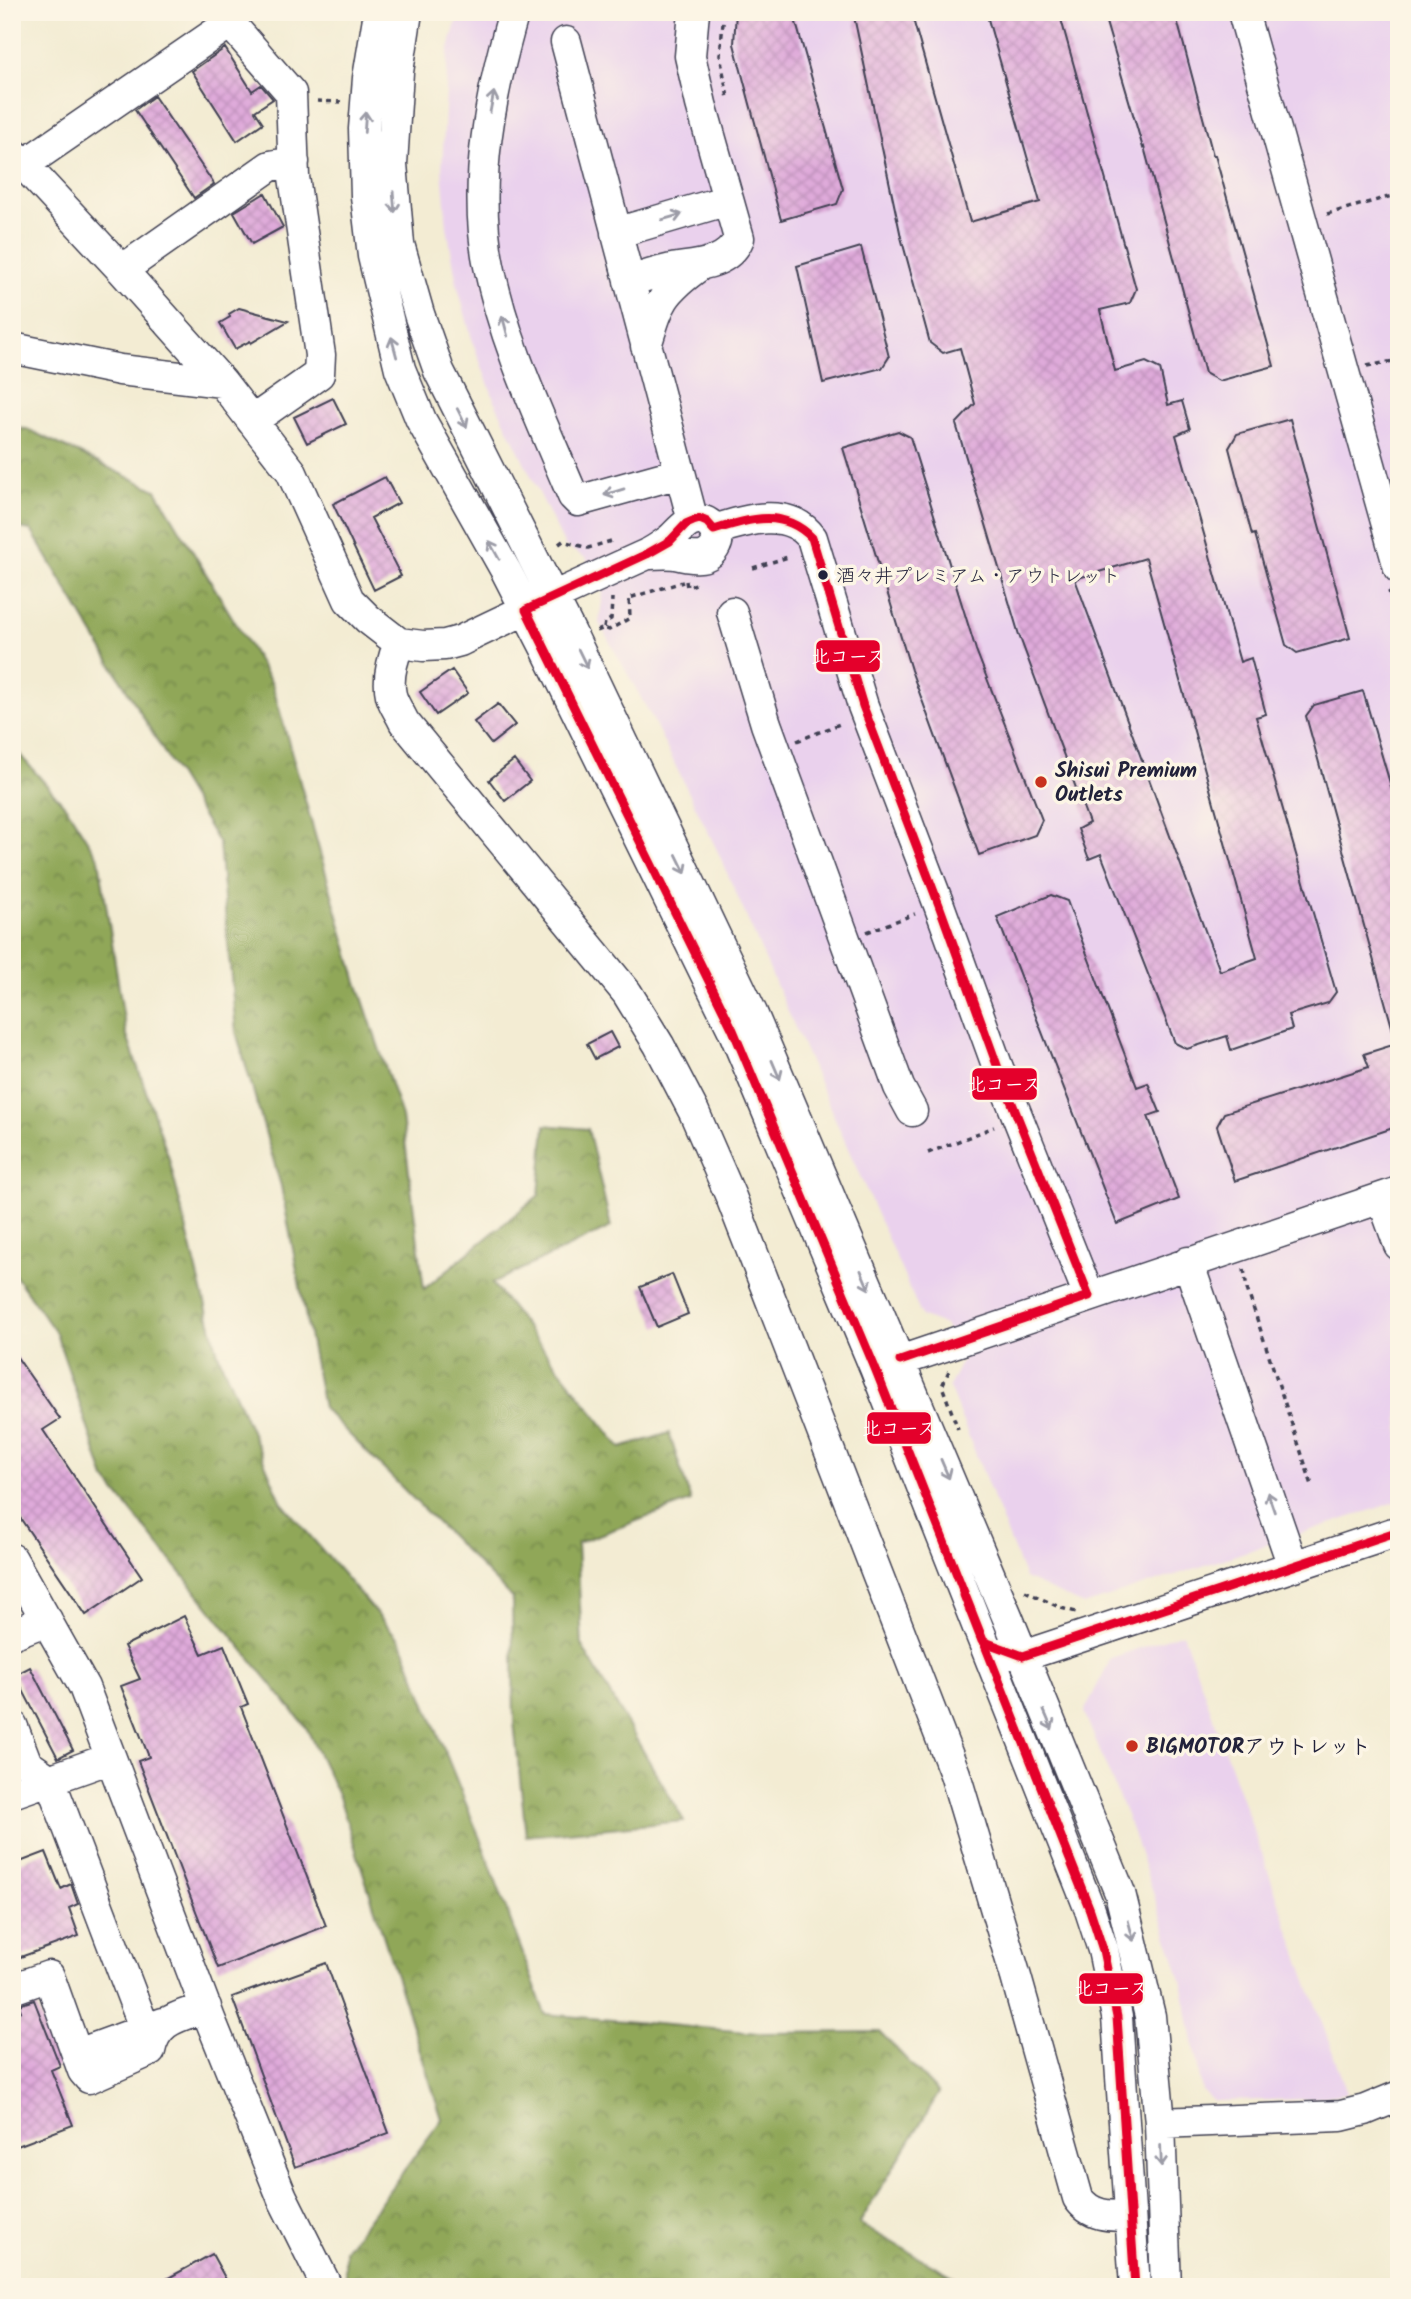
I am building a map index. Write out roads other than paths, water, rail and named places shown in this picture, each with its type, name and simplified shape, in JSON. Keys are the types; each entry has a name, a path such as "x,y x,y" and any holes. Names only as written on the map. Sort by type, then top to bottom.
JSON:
{"street":[{"path":"379,12 368,78 364,129 366,196 373,256 400,369 421,420 539,604 571,633 752,1013 900,1361 1120,1893 1150,2016 1160,2123 1166,2287"},
{"path":"407,12 398,72 391,164 399,244 419,314 439,371 539,604 733,1030 875,1368 1090,1910 1103,1950 1117,2017 1135,2287"},
{"path":"514,12 491,109 484,168 488,264 509,340 566,482 578,502 679,473"},
{"path":"629,281 699,266 726,256 734,249 738,238 690,56 694,12"},
{"path":"1243,12 1399,568"},
{"path":"252,421 319,374 320,355 294,177 291,93 230,23 19,158 222,382 252,421 291,471 349,600 399,643 445,645 460,641 647,554 675,554 696,559 715,548 718,540 704,525 679,473 566,42"},
{"path":"122,270 270,166 294,162"},
{"path":"616,233 729,200"},
{"path":"646,347 653,319 663,299 681,278 699,266"},
{"path":"12,348 120,370 222,382"},
{"path":"704,525 779,519 799,525 813,538 863,706 998,1068 1089,1296"},
{"path":"732,612 776,750 899,1087 912,1111"},
{"path":"399,643 393,657 391,696 404,722 627,993 659,1045 694,1112 731,1197 956,1774 1078,2198 1084,2207 1092,2211 1115,2217 1130,2215"},
{"path":"900,1361 1391,1195 1399,1245"},
{"path":"1188,1262 1293,1566"},
{"path":"982,1641 1023,1656 1399,1531"},
{"path":"12,1559 84,1687 282,2197 327,2287"},
{"path":"12,1633 47,1620"},
{"path":"1019,1728 1015,1686 1023,1656"},
{"path":"12,1725 27,1764 50,1780 154,2027"},
{"path":"12,1793 111,1758"},
{"path":"12,1989 49,1976 78,2054 206,2007"},
{"path":"1160,2123 1340,2116 1399,2096"}],"place":[{"name":"酒々井プレミアム・アウトレット","path":"823,575"},
{"name":"Shisui Premium Outlets","path":"1041,782"},
{"name":"BIGMOTORアウトレット","path":"1132,1746"}]}
